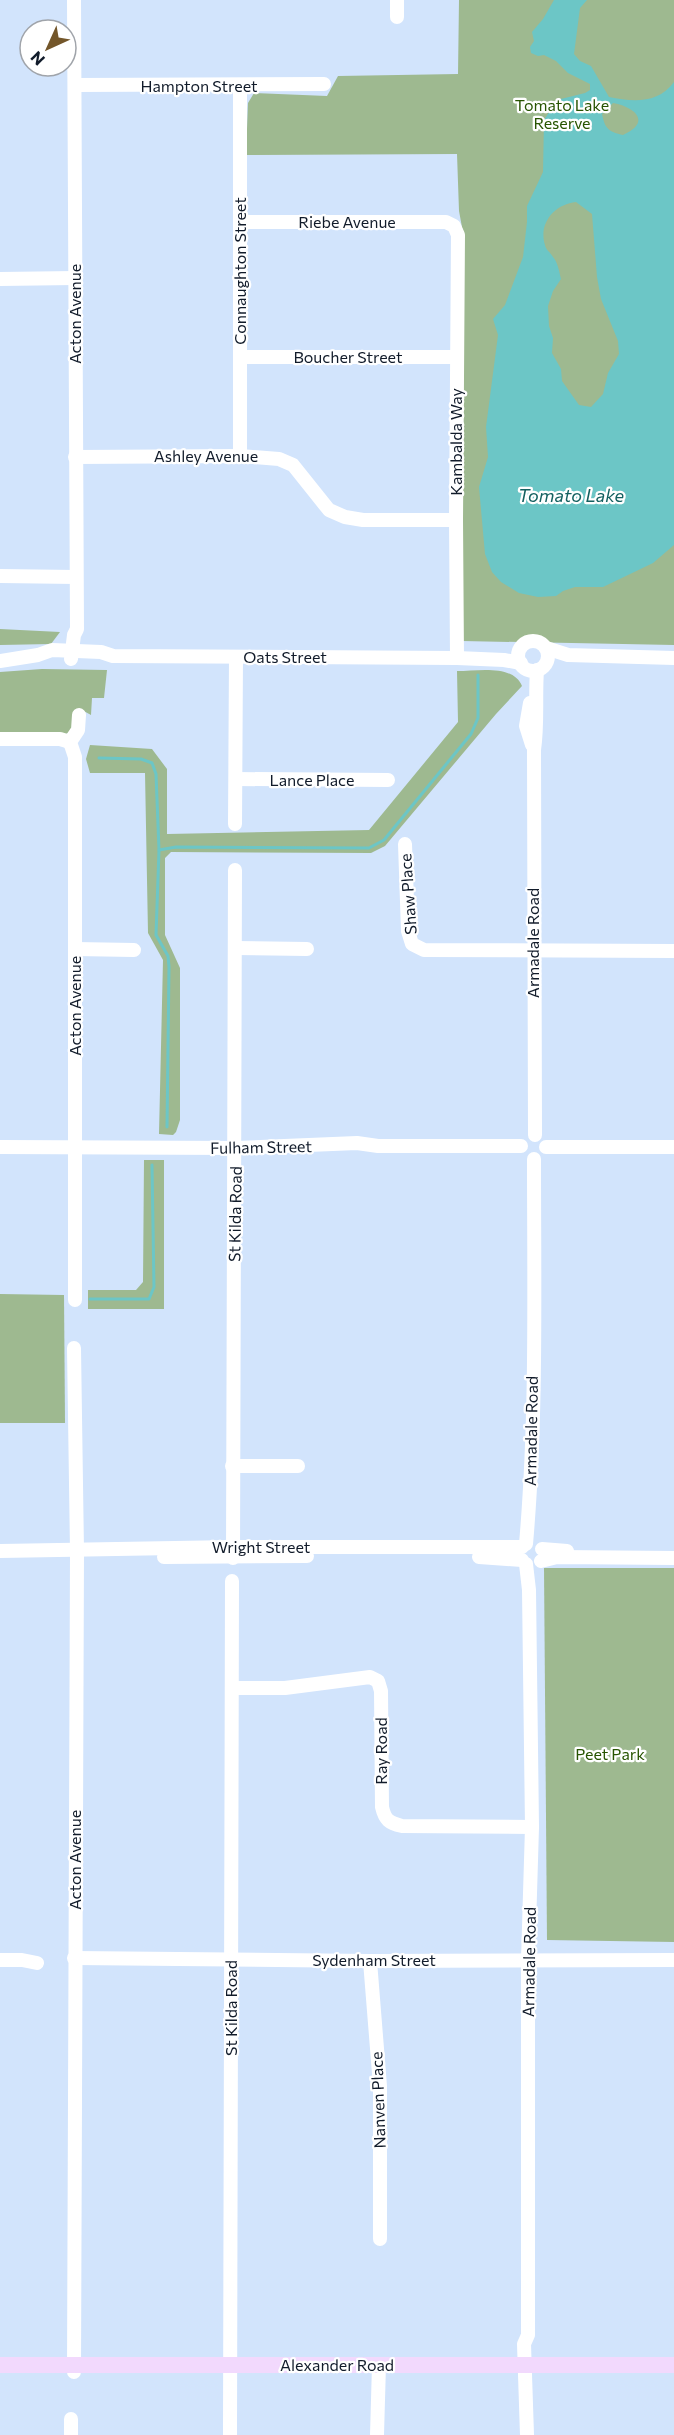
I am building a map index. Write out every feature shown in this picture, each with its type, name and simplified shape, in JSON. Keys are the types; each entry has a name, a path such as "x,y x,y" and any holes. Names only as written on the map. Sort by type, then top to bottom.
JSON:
{"main road":[{"name":"Alexander Road","path":"0,2365 74,2369"},
{"name":"Alexander Road","path":"0,2372 74,2369 528,2369 674,2365"},
{"name":"Alexander Road","path":"528,2369 674,2373"}],"street":[{"name":"Acton Avenue","path":"74,0 76,577 77,629 81,635 76,655"},
{"path":"397,0 397,17"},
{"name":"Hampton Street","path":"75,85 324,84"},
{"name":"Connaughton Street","path":"240,86 240,456"},
{"name":"Riebe Avenue","path":"240,222 446,222 454,226"},
{"name":"Kambalda Way","path":"454,226 458,236 457,658"},
{"path":"0,279 75,278"},
{"name":"Boucher Street","path":"240,357 456,357"},
{"name":"Ashley Avenue","path":"75,457 240,456 279,459 293,465 329,510 345,517 363,520 456,520"},
{"path":"0,576 76,577"},
{"path":"531,641 539,642 546,648 548,656 532,666 519,656 520,648 531,641"},
{"name":"Oats Street","path":"457,658 498,654 520,648"},
{"name":"Oats Street","path":"546,648 568,655 674,658"},
{"name":"Oats Street","path":"0,662 52,650 76,655 101,652 114,656 457,658 504,660 532,666 568,655"},
{"path":"236,657 236,824"},
{"name":"Armadale Road","path":"532,666 526,726 534,750 535,1135"},
{"path":"0,739 60,739 70,742 78,730 80,715"},
{"name":"Acton Avenue","path":"70,742 75,757 75,1300"},
{"name":"Lance Place","path":"236,779 388,780"},
{"name":"Shaw Place","path":"405,844 408,931 412,944 423,950 533,950"},
{"name":"St Kilda Road","path":"233,1552 236,1148 235,870"},
{"path":"235,948 307,949"},
{"path":"75,949 135,950"},
{"path":"533,950 674,951"},
{"path":"535,1135 544,1141 546,1147 540,1157 534,1159 527,1158 522,1153 521,1146 528,1136 535,1135"},
{"name":"Fulham Street","path":"0,1147 236,1148 357,1143 378,1146 521,1146"},
{"path":"546,1147 674,1147"},
{"name":"Armadale Road","path":"527,2435 528,2412 532,2398 524,2344 528,2335 528,1960 532,1827 529,1590 532,1554 529,1522 534,1159"},
{"name":"Acton Avenue","path":"74,1348 76,1554 74,2369"},
{"path":"232,1466 298,1466"},
{"name":"Wright Street","path":"0,1551 76,1554"},
{"name":"Wright Street","path":"0,1557 233,1552 532,1554 674,1551"},
{"name":"Wright Street","path":"532,1554 557,1557 674,1557"},
{"name":"St Kilda Road","path":"230,2435 232,1581"},
{"name":"Ray Road","path":"233,1688 285,1688 370,1677 378,1681 381,1691 382,1807 384,1817 391,1824 532,1827"},
{"name":"Sydenham Street","path":"74,1958 370,1961 674,1960"},
{"path":"0,1960 37,1963"},
{"name":"Nanven Place","path":"370,1961 380,2086 380,2239"},
{"path":"377,2435 379,2369"},
{"path":"71,2419 71,2435"}],"green space":[{"name":"Tomato Lake Reserve","path":"459,0 674,0 674,645 462,641 464,238 459,211 457,154 246,155 248,103 254,93 327,96 338,76 458,74"},
{"path":"0,629 60,632 51,644 0,645"},
{"path":"42,669 107,670 104,698 92,698 91,715 80,709 70,732 66,734 0,736 0,672"},
{"path":"494,670 503,672 511,674 522,686 385,846 371,853 171,852 165,858 165,935 180,968 180,1120 173,1135 159,1134 163,960 148,933 145,773 90,773 86,759 90,745 152,749 167,769 167,834 369,830 458,722 457,671"},
{"path":"144,1160 164,1160 164,1309 88,1309 88,1290 136,1290 143,1282"},
{"path":"0,1294 64,1295 65,1423 0,1423"},
{"name":"Peet Park","path":"544,1568 674,1568 674,1942 547,1940"}],"water":[{"name":"Tomato Lake","path":"554,0 587,0 580,8 574,54 580,61 591,66 609,97 627,100 653,98 668,89 674,82 674,545 653,563 603,587 575,587 556,596 538,597 519,593 501,582 492,572 485,554 479,487 488,457 486,427 498,335 493,319 505,305 523,257 527,206 543,172 544,120 557,100 590,90 590,84 568,73 556,61 544,55 538,56 531,53 530,47 534,41 532,32","holes":["613,103 628,108 637,116 637,125 623,135 608,129 603,119 602,114","576,202 592,214 601,299 618,341 619,354 608,373 603,394 591,407 579,405 562,381 561,369 552,353 553,338 549,326 548,306 553,291 561,279 556,262 546,247 543,237 544,229 546,222 555,211 561,206"]}],"waterway":[{"path":"159,850 176,847 369,848 384,840 471,734 478,718 478,675"},
{"path":"99,758 141,759 152,763 156,774 159,850 156,935 168,956 169,967 167,1127"},
{"path":"90,1299 149,1299 154,1287 152,1165"}]}
